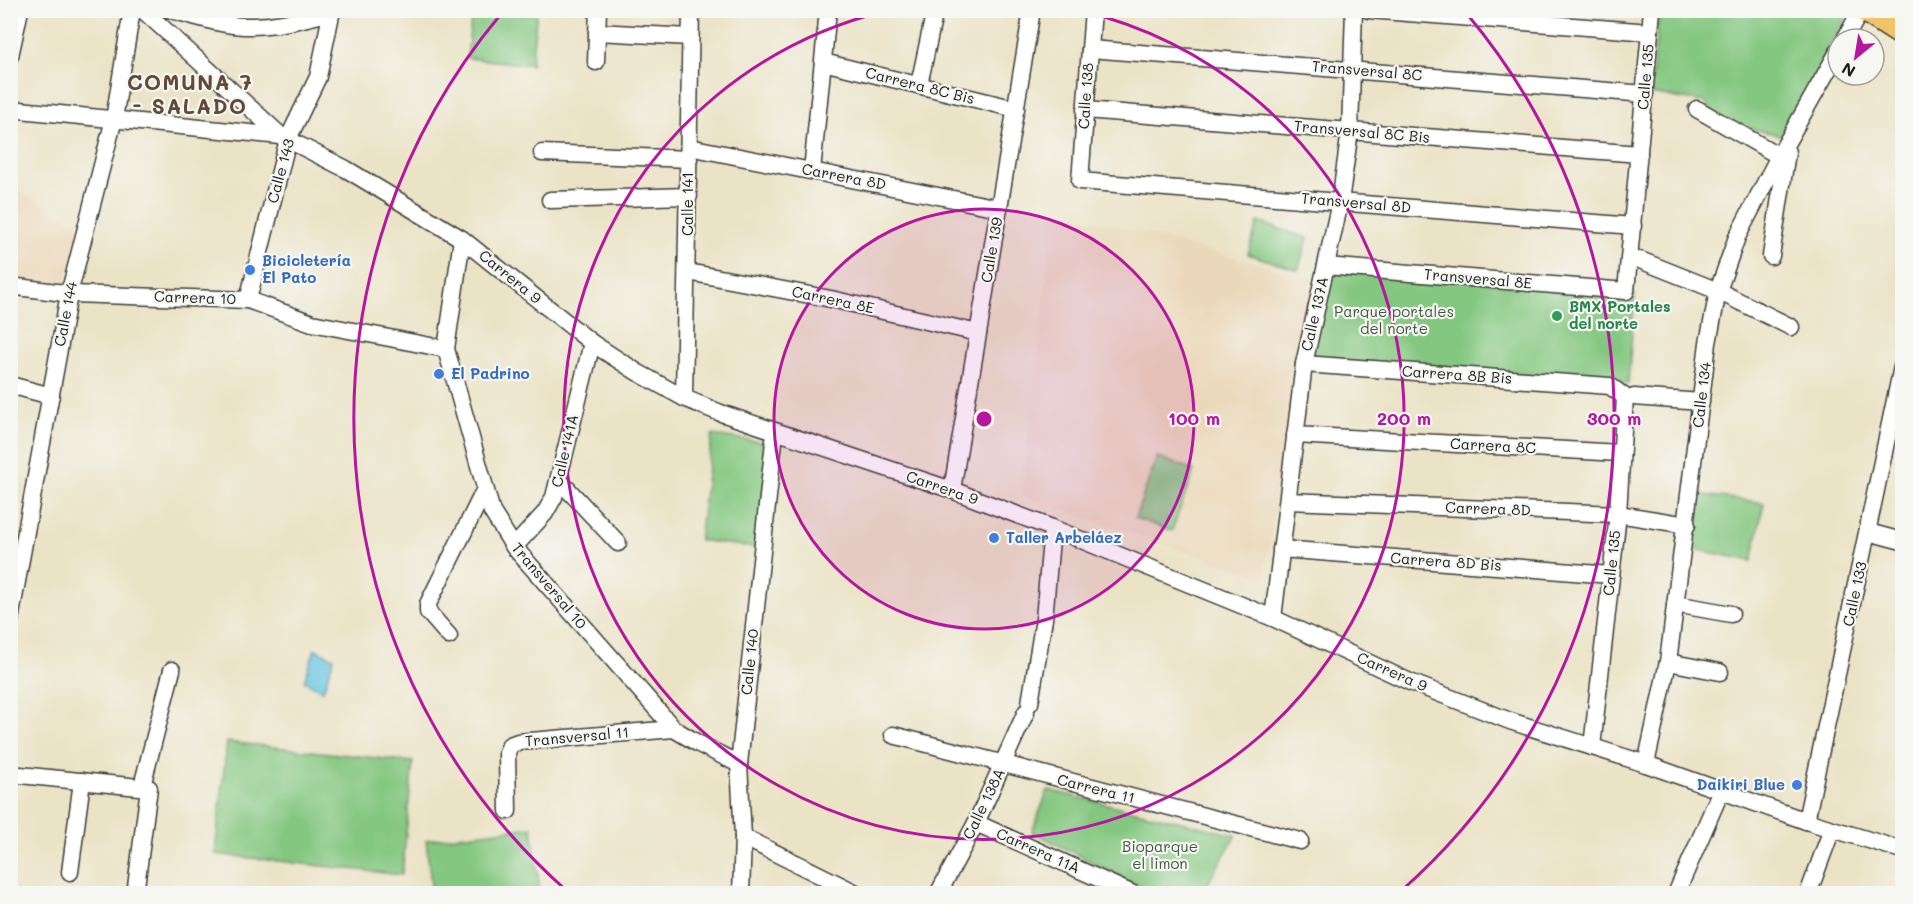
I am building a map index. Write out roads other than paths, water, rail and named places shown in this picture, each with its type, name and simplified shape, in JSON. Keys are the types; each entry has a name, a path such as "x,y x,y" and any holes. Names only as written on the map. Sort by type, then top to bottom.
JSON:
{"main road":[{"path":"1862,10 1902,35"}],"street":[{"path":"10,56 20,10"},
{"name":"Calle 144","path":"10,620 69,294 114,119 132,10"},
{"path":"143,10 285,137"},
{"path":"171,10 205,20 244,26 289,22 332,11"},
{"path":"596,62 598,10"},
{"name":"Calle 141","path":"684,398 691,10"},
{"path":"812,171 828,10"},
{"path":"919,85 935,10"},
{"name":"Calle 139","path":"952,490 1032,10"},
{"name":"Calle 138","path":"1080,181 1092,10"},
{"name":"Calle 137A","path":"1273,618 1304,364 1340,202 1350,131 1354,10"},
{"path":"1369,10 1650,32"},
{"name":"Calle 135","path":"1628,286 1652,10"},
{"path":"1852,27 1862,10"},
{"name":"Calle 143","path":"248,300 285,137 318,77 332,11"},
{"path":"597,32 690,37"},
{"name":"Transversal 8C","path":"1090,49 1645,94"},
{"name":"Carrera 8C Bis","path":"823,62 1016,109"},
{"name":"Calle 134","path":"1646,764 1668,662 1687,525 1708,343 1718,291 1737,237 1826,74"},
{"name":"Carrera 9","path":"10,109 285,137 346,170 462,239 592,343 637,372 684,398 775,432 952,490 1052,528 1273,618 1410,682 1510,721 1646,764 1806,821 1902,850"},
{"path":"1697,109 1784,149 1771,256"},
{"name":"Transversal 8C Bis","path":"1085,110 1639,154"},
{"name":"Carrera 8D","path":"542,153 689,153 812,171 999,208"},
{"name":"Transversal 8D","path":"1080,181 1633,226"},
{"path":"549,200 688,196"},
{"path":"446,349 462,239"},
{"path":"1640,260 1718,291 1791,327"},
{"name":"Transversal 8E","path":"1326,266 1626,291 1628,286"},
{"name":"Carrera 8E","path":"688,272 831,299 978,333"},
{"name":"Carrera 10","path":"10,286 69,294 248,300 312,323 446,349"},
{"name":"Calle 141A","path":"514,547 545,513 554,497 592,343"},
{"name":"Transversal 10","path":"446,349 492,512 514,547 674,729 739,764"},
{"name":"Carrera 8B Bis","path":"1304,364 1610,386"},
{"name":"Calle 133","path":"1806,821 1902,368"},
{"path":"10,385 51,396"},
{"name":"Calle 135","path":"1592,747 1618,514 1625,397 1610,386"},
{"path":"1634,398 1701,402"},
{"name":"Calle 140","path":"741,894 743,837 739,764 775,432"},
{"name":"Carrera 8C","path":"1295,435 1620,453"},
{"path":"559,480 618,543"},
{"path":"449,636 428,612 428,604 485,489"},
{"name":"Carrera 8D","path":"1288,501 1618,514 1687,525"},
{"name":"Calle 138A","path":"938,894 976,823 1028,707 1044,618 1052,528"},
{"path":"1868,532 1902,541"},
{"name":"Carrera 8D Bis","path":"1281,549 1611,575"},
{"path":"1676,604 1731,614"},
{"path":"1668,662 1720,672"},
{"path":"135,894 146,787 172,670"},
{"name":"Transversal 11","path":"508,811 507,753 510,745 518,742 674,729"},
{"name":"Carrera 11","path":"893,735 1300,841"},
{"path":"10,774 146,787"},
{"path":"70,872 82,781"},
{"path":"1676,894 1721,791"},
{"name":"Carrera 11A","path":"976,823 1132,894"},
{"path":"1808,894 1832,829"},
{"path":"743,837 858,894"}],"water":[{"path":"315,649 334,658 323,691 304,681"}],"place":[{"name":"Bicicletería El Pato","path":"250,270"},
{"name":"BMX Portales del norte","path":"1557,316"},
{"name":"El Padrino","path":"439,374"},
{"name":"Taller Arbeláez","path":"994,538"},
{"name":"Daikiri Blue","path":"1797,785"}],"district":[{"name":"COMUNA 7 - SALADO","path":"190,95"}],"park label":[{"name":"Parque portales del norte","path":"1394,320"},
{"name":"Bioparque el limon","path":"1160,856"}]}
